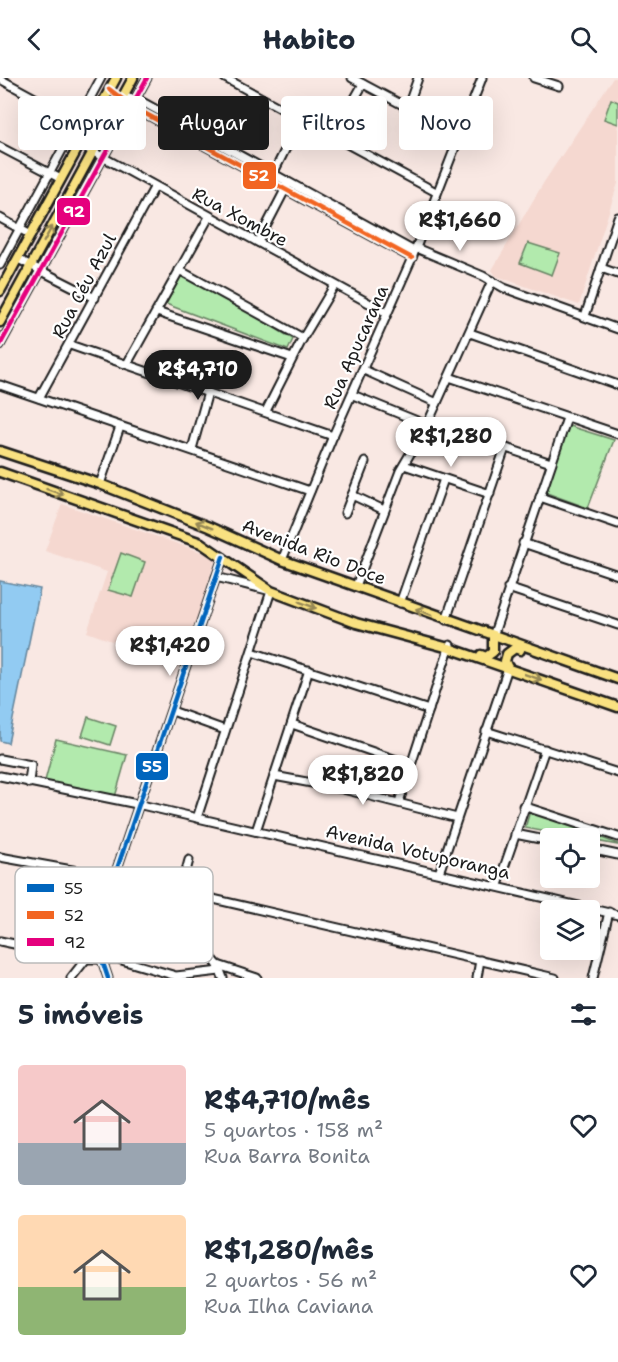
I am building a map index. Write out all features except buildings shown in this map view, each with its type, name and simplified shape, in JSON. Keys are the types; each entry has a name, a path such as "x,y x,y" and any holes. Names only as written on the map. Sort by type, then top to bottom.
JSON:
{"main road":[{"path":"105,96 116,78"},
{"path":"124,96 133,78"},
{"path":"109,89 121,96"},
{"path":"1,289 76,150"},
{"path":"0,322 95,150"},
{"name":"Avenida Rio Doce","path":"0,451 100,484 209,526 282,560 446,620 618,679"},
{"path":"0,472 201,543 271,591 356,622 486,657 495,650 493,636"},
{"path":"450,646 618,707"},
{"path":"508,668 505,657 515,648 560,664 575,665"}],"street":[{"path":"91,96 101,78"},
{"path":"138,96 147,78"},
{"path":"225,78 281,109"},
{"path":"352,78 399,104"},
{"path":"412,96 418,78"},
{"name":"Rua Apucarana","path":"475,96 482,78"},
{"path":"534,78 559,86"},
{"path":"0,79 32,96"},
{"path":"356,96 363,84"},
{"path":"146,105 271,178"},
{"path":"146,114 414,252 492,281 504,288 618,329"},
{"path":"0,147 61,180"},
{"path":"0,265 62,150"},
{"name":"Rua Xombre","path":"88,150 154,188 387,313"},
{"path":"0,345 107,150"},
{"path":"271,178 285,150"},
{"path":"357,150 436,192"},
{"name":"Rua Apucarana","path":"282,560 333,436 414,252 453,150"},
{"path":"258,242 287,186"},
{"name":"Rua Céu Azul","path":"39,398 154,188"},
{"path":"127,364 209,217"},
{"path":"0,218 31,235"},
{"path":"585,316 617,221"},
{"path":"18,259 32,264 95,298"},
{"path":"601,268 618,274"},
{"path":"179,270 303,338"},
{"path":"356,586 384,510 404,465 428,423 450,377 492,281"},
{"path":"266,411 292,358 334,286"},
{"path":"158,312 292,358"},
{"path":"470,333 618,385"},
{"path":"70,345 333,436"},
{"path":"364,370 437,403"},
{"path":"450,377 618,434"},
{"path":"0,385 310,491"},
{"path":"192,449 208,392"},
{"path":"353,395 428,423 551,463"},
{"path":"493,636 567,418"},
{"path":"100,484 120,427"},
{"path":"446,620 505,448"},
{"path":"345,513 365,462"},
{"path":"404,465 490,494"},
{"path":"400,603 444,479"},
{"path":"352,495 384,510"},
{"path":"540,497 618,524"},
{"path":"524,543 618,575"},
{"path":"117,867 223,556"},
{"path":"197,818 271,591 216,577"},
{"path":"508,588 618,625"},
{"path":"399,802 450,646"},
{"path":"252,652 429,710"},
{"path":"439,873 508,668"},
{"path":"256,831 309,670"},
{"path":"172,711 225,730"},
{"path":"292,723 411,765"},
{"path":"486,731 618,773"},
{"path":"498,885 544,749"},
{"path":"0,759 31,765 29,783"},
{"name":"Avenida Votuporanga","path":"0,776 137,804 498,885 618,915"},
{"path":"274,776 399,802 457,818"},
{"path":"523,806 618,837"},
{"path":"515,834 540,839"},
{"path":"600,851 618,855"},
{"path":"0,857 54,867"},
{"path":"187,867 189,860"},
{"path":"213,900 555,978"},
{"path":"593,978 609,912"},
{"path":"0,941 15,944"},
{"path":"477,978 480,960"},
{"path":"71,978 83,963"},
{"path":"102,963 108,978"},
{"path":"131,963 176,977 220,971 257,978"}],"shaded area":[{"path":"613,78 618,78 618,183 579,305 496,276 492,270 544,182"},
{"path":"62,504 216,557 183,667 87,632 107,572 45,551"},
{"path":"365,747 411,762 400,799 352,789"}],"green space":[{"path":"611,99 618,102 618,124 604,119"},
{"path":"528,243 560,253 552,275 520,263"},
{"path":"183,273 293,339 288,350 166,304"},
{"path":"566,425 614,440 588,508 544,492"},
{"path":"121,553 145,562 133,597 108,590"},
{"path":"88,717 116,726 110,745 82,736"},
{"path":"56,739 127,755 115,797 45,781"},
{"path":"530,811 575,828 540,828 540,831 525,828"},
{"path":"600,837 618,844 600,842"}],"water":[{"path":"0,581 40,589 8,743 0,741"}],"transit line":[{"name":"92","path":"0,345 147,78"},
{"name":"52","path":"109,89 133,107 412,258"},
{"name":"55","path":"118,867 223,557"},
{"name":"55","path":"103,963 108,978"}]}
